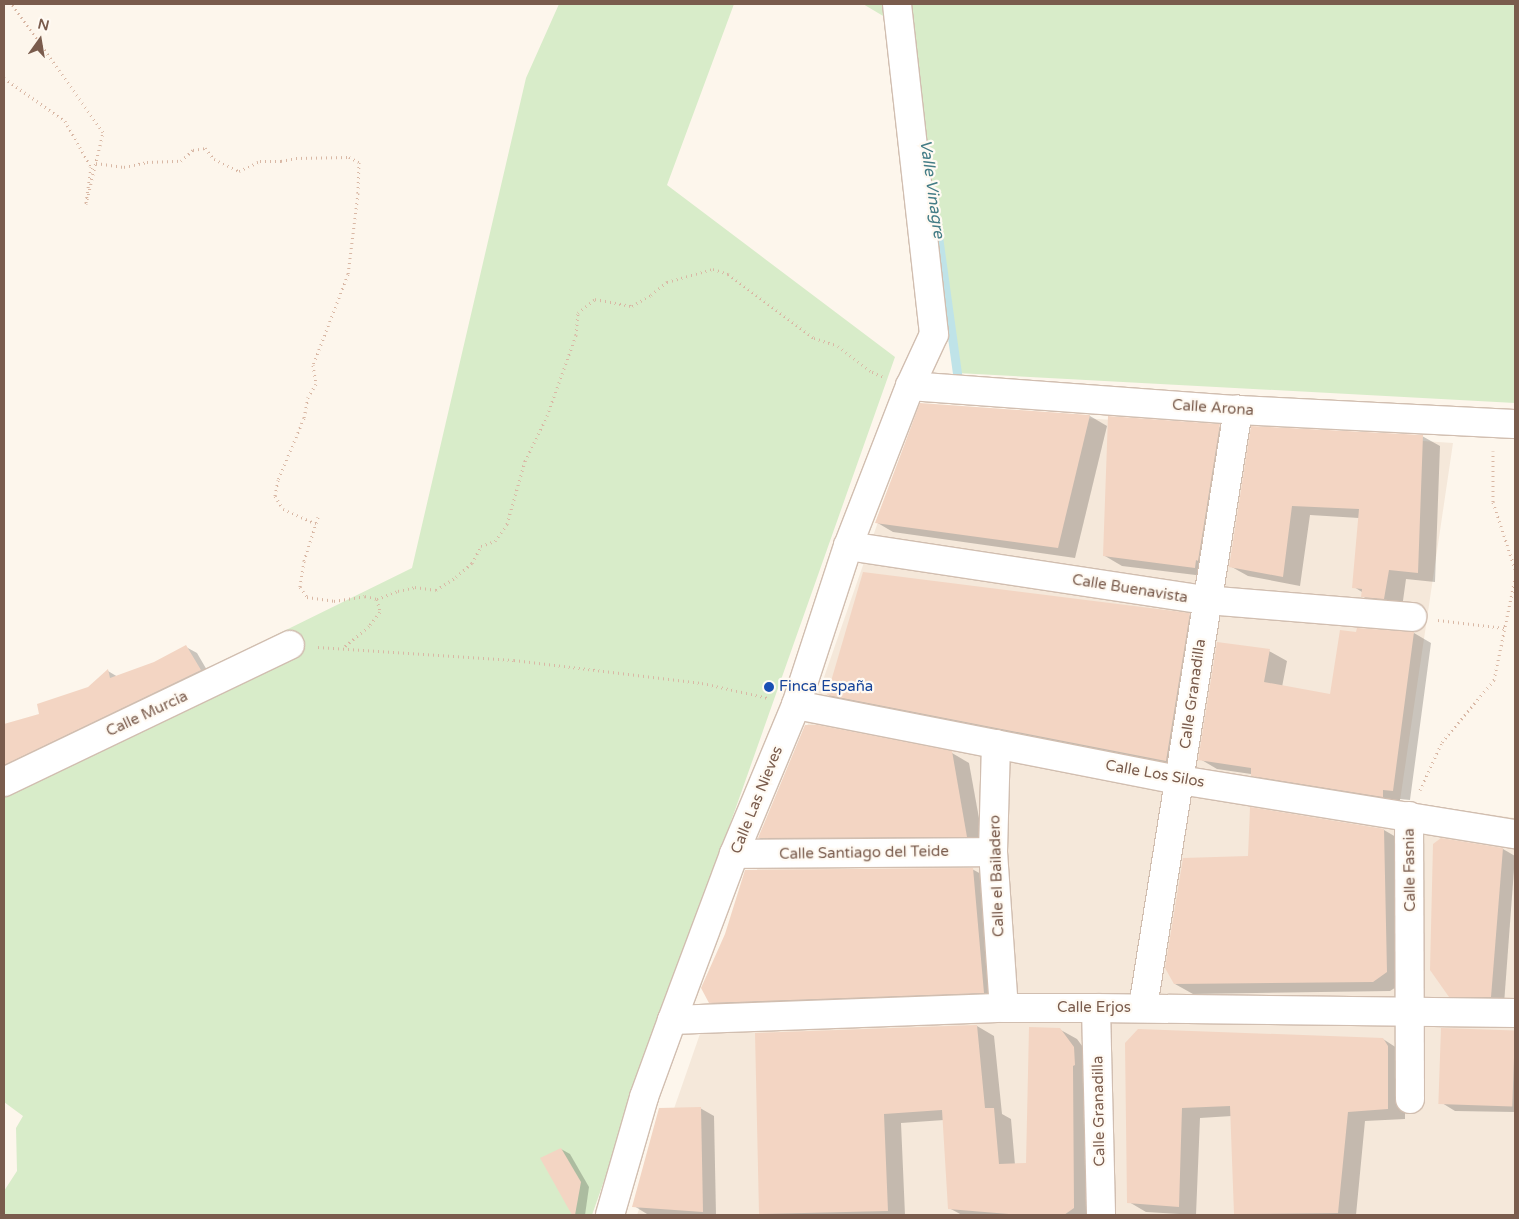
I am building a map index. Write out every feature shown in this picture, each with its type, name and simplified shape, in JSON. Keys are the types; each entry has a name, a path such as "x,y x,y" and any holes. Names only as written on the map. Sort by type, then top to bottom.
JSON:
{"street":[{"name":"Calle Las Nieves","path":"610,1215 644,1097 672,1020 734,854 796,705 848,546 910,386 934,334 897,4"},
{"name":"Calle Arona","path":"910,386 1238,410 1504,424"},
{"name":"Calle Granadilla","path":"1143,1007 1180,780 1206,600 1238,410"},
{"name":"Calle Buenavista","path":"848,546 1206,600 1412,617"},
{"name":"Calle Murcia","path":"4,782 290,646"},
{"name":"Calle Los Silos","path":"796,705 1180,780 1515,834"},
{"name":"Calle el Bailadero","path":"996,744 993,852 1004,1008"},
{"name":"Calle Fasnia","path":"1409,816 1410,1099"},
{"name":"Calle Santiago del Teide","path":"734,854 993,852"},
{"name":"Calle Erjos","path":"672,1020 1004,1008 1143,1007 1411,1013 1515,1013"},
{"name":"Calle Granadilla","path":"1096,1008 1101,1215"}],"path":[{"path":"4,78 65,121 91,167 86,204 103,132 12,4"},
{"path":"96,163 124,167 147,162 182,160 193,150 205,148 214,158 239,171 260,161 281,161 296,158 349,157 359,162 358,193 348,274 313,365 316,384 308,397 304,418 278,480 275,496 283,509 316,524"},
{"path":"318,517 304,560 300,588 308,597 334,601 365,596 377,599 398,590 415,587 436,590 456,577 472,562 480,546 495,541 507,524 525,462 547,416 576,335 578,313 595,299 632,306 651,296 667,282 713,269 728,274 814,338 838,346 872,372 910,386"},
{"path":"1504,424 1494,502 1515,569"},
{"name":"Calle Fasnia","path":"1409,816 1442,742 1494,680 1515,579"},
{"path":"342,648 368,626 380,612 377,599"},
{"path":"1412,617 1505,628"},
{"path":"290,646 514,660 692,682 796,705"}],"shaded area":[{"path":"918,407 1453,443 1400,801 1515,818 1515,1215 637,1215"}],"green space":[{"path":"559,4 734,4 667,185 895,357 592,1215 4,1215 4,1191 17,1171 16,1128 23,1116 4,1102 4,769 412,568 526,78"},
{"path":"863,4 1515,4 1515,403 957,373 910,32"}],"building":[{"path":"920,403 1090,415 1058,548 875,523"},
{"path":"1108,416 1220,424 1198,561 1196,560 1195,568 1103,556"},
{"path":"1251,426 1423,435 1418,573 1389,570 1384,599 1361,597 1362,589 1352,588 1359,509 1292,506 1283,577 1229,567"},
{"path":"863,572 1190,613 1166,761 827,695"},
{"path":"1357,628 1414,632 1393,791 1383,790 1383,797 1251,776 1251,768 1198,760 1217,642 1270,649 1264,682 1330,694 1340,630 1356,632"},
{"path":"186,645 201,670 4,765 4,724 39,714 37,704 88,687 108,669 110,678 154,662"},
{"path":"805,725 818,725 952,751 967,837 758,838"},
{"path":"1250,807 1384,829 1387,972 1373,982 1174,984 1165,968 1183,858 1248,856"},
{"path":"1441,838 1503,848 1491,997 1449,997 1430,970 1433,844"},
{"path":"973,868 984,993 709,1003 701,988 725,934 745,870"},
{"path":"977,1025 985,1108 994,1108 999,1164 1026,1163 1029,1027 1060,1028 1074,1047 1074,1208 1064,1215 1021,1215 948,1209 942,1110 884,1114 888,1211 759,1214 755,1033"},
{"path":"1441,1028 1515,1031 1512,1107 1438,1104"},
{"path":"1138,1029 1383,1038 1388,1046 1388,1109 1348,1112 1338,1213 1234,1214 1230,1106 1182,1108 1179,1207 1127,1203 1125,1043"},
{"path":"701,1107 703,1212 632,1207 659,1108"},
{"path":"561,1148 581,1182 575,1215 572,1215 540,1158"}],"waterway":[{"name":"Valle Vinagre","path":"932,193 957,373"}],"place":[{"name":"Finca España","path":"769,687"}]}
